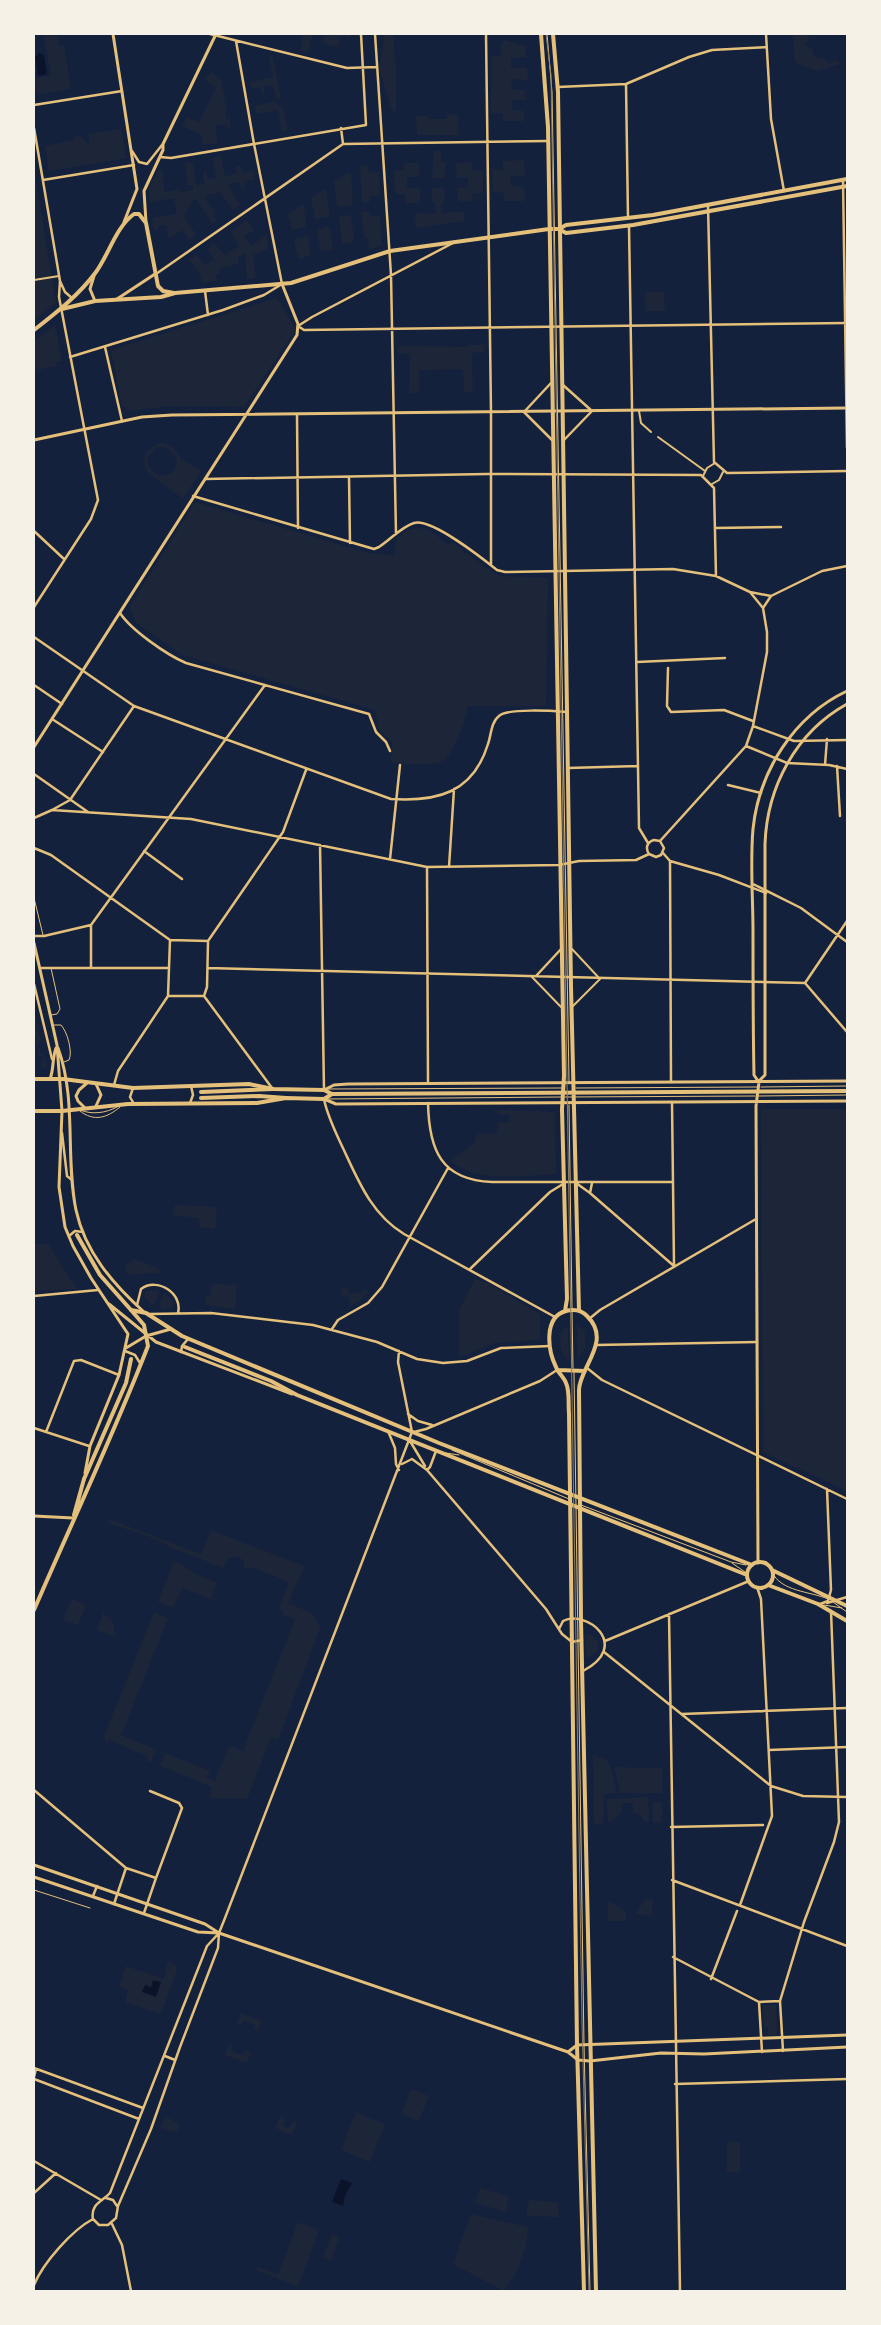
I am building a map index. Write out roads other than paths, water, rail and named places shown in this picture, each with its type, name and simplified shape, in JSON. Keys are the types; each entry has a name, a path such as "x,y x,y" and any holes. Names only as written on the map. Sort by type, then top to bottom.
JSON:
{"main road":[{"path":"541,34 551,141 556,328 562,384 564,440 558,473 560,571 557,712 559,865 562,948 571,1008 568,1092 574,1102 573,1183 579,1311"},
{"path":"552,34 558,87 554,229 556,328 552,383 552,440 558,473 568,768 567,863 570,947 562,1009 568,1082 568,1092 562,1102 567,1303 565,1311"},
{"path":"62,309 95,301 295,282 390,251 554,229 566,225 628,219 845,179"},
{"path":"554,229 566,233 629,226 845,187"},
{"path":"34,330 62,309 95,273 124,222 137,213 142,216 146,223 157,285 160,289 175,293"},
{"path":"34,1080 60,1079 125,1088 249,1084 273,1089"},
{"path":"201,1092 273,1089 324,1090 332,1094 847,1091"},
{"path":"201,1098 259,1096 324,1099 332,1094"},
{"path":"34,1111 62,1111 123,1104 257,1103 286,1098"},
{"path":"73,1518 88,1493 148,1346 145,1327 100,1275 77,1235"},
{"path":"131,1310 146,1313 188,1339 439,1443 752,1565 758,1563 767,1565 772,1571 829,1598 838,1600 845,1607"},
{"path":"584,2291 577,2045 578,1670 577,1620 569,1505 567,1388 557,1370 550,1346 550,1330 555,1317 565,1311 572,1310 579,1311 590,1318 595,1329 596,1345 593,1357 579,1384 581,1507 577,1620 596,2291"},
{"path":"185,1347 271,1381 296,1395 410,1439 576,1508 581,1507 747,1575"},
{"path":"34,1610 73,1518 84,1479 126,1383 131,1358"},
{"path":"557,1370 574,1372 586,1370"},
{"path":"752,1565 747,1575 749,1581 757,1588 768,1585 818,1604 847,1621"},
{"path":"768,1585 772,1580 772,1571"}],"street":[{"path":"113,34 137,189 124,222"},
{"path":"210,34 347,68 376,67"},
{"path":"146,223 144,191 160,157 163,144 215,34"},
{"path":"160,157 171,158 366,125 361,34"},
{"path":"375,34 390,251 388,259 391,275 396,534"},
{"path":"486,34 491,565"},
{"path":"766,34 770,119 784,191"},
{"path":"236,41 282,284 298,326 304,330 630,328 846,323"},
{"path":"558,87 626,84 689,57 712,50 767,47"},
{"path":"626,84 628,219"},
{"path":"34,105 122,91"},
{"path":"34,128 60,281 65,292 72,298"},
{"path":"341,128 343,144"},
{"path":"117,299 343,144 551,141"},
{"path":"132,151 139,162 147,164 163,144"},
{"path":"43,180 134,164"},
{"path":"845,179 847,448"},
{"path":"708,205 714,462 724,472 847,471"},
{"path":"629,226 639,828 648,844 647,850 649,854"},
{"path":"34,747 295,337 298,326 312,316 454,242"},
{"path":"95,273 90,289 95,301"},
{"path":"34,280 59,276"},
{"path":"34,607 91,518 98,500 58,288 60,281"},
{"path":"70,357 208,315 259,297 282,284"},
{"path":"205,291 208,315"},
{"path":"106,347 122,421"},
{"path":"524,412 552,383"},
{"path":"562,384 592,411"},
{"path":"34,440 122,421 156,416 847,408"},
{"path":"639,410 641,423 651,432"},
{"path":"564,440 592,411"},
{"path":"524,412 552,440"},
{"path":"297,415 298,528"},
{"path":"658,437 705,471"},
{"path":"702,475 714,462"},
{"path":"712,484 719,480 724,472"},
{"path":"204,479 558,473 702,475 714,488 716,576"},
{"path":"349,477 350,543"},
{"path":"193,496 350,543 376,548 414,523 432,526 497,570 505,572 673,569 716,576 750,592 771,596"},
{"path":"716,528 780,527"},
{"path":"34,531 64,558"},
{"path":"763,608 771,596 822,571 847,566"},
{"path":"660,841 746,746 767,652 763,608 750,592"},
{"path":"120,613 126,622 180,660 369,714 376,732 386,742 390,751"},
{"path":"34,637 134,706 306,770 388,798 432,799 454,789 474,773 480,763 498,716 510,712 565,712"},
{"path":"637,662 725,658"},
{"path":"668,668 667,706 671,712 724,710 753,721"},
{"path":"34,685 62,704"},
{"path":"34,936 44,936 90,925 265,685"},
{"path":"759,1082 754,1076 753,830 761,793 775,759 787,740 820,707 847,691"},
{"path":"758,1563 756,1102 759,1082 765,1076 767,818 773,796 787,764 802,742 818,724 847,704"},
{"path":"34,818 70,800 134,706"},
{"path":"52,719 103,752"},
{"path":"752,726 787,740 802,742 827,739 847,740"},
{"path":"825,765 827,739"},
{"path":"746,746 787,764 825,765 847,769"},
{"path":"390,859 400,765"},
{"path":"568,768 638,766"},
{"path":"837,766 840,816"},
{"path":"204,996 207,987 208,941 280,837 306,770"},
{"path":"34,774 90,814"},
{"path":"728,785 761,793"},
{"path":"449,867 454,789"},
{"path":"52,810 90,814 192,819 427,867 559,865 632,860 649,854 656,857 663,853"},
{"path":"648,844 654,840 660,841 664,846 663,853 670,862 671,1082"},
{"path":"320,845 324,1090 337,1084 847,1081"},
{"path":"34,848 52,855 170,940 208,941"},
{"path":"144,851 182,879"},
{"path":"670,862 712,872 766,891 801,908 847,942"},
{"path":"427,867 428,1083"},
{"path":"805,983 847,921"},
{"path":"90,925 91,967"},
{"path":"113,1086 118,1071 168,996 170,940"},
{"path":"34,943 52,1025 67,1080 76,1210 83,1232 109,1277 146,1313 164,1315 178,1313 239,1315 332,1329 422,1360 454,1364 471,1360 501,1348 550,1346"},
{"path":"570,947 600,979"},
{"path":"533,976 562,948"},
{"path":"40,968 168,968"},
{"path":"208,968 426,975 805,983 847,1032"},
{"path":"533,976 562,1009"},
{"path":"571,1008 600,979"},
{"path":"34,984 52,1059 53,1070 50,1079"},
{"path":"168,996 204,996"},
{"path":"204,996 273,1089"},
{"path":"52,1059 57,1045"},
{"path":"57,1045 62,1111 59,1187 68,1237 98,1290 125,1327 128,1337 119,1375 90,1446 84,1479"},
{"path":"85,1108 76,1096 79,1090 87,1083"},
{"path":"96,1084 101,1095 96,1106"},
{"path":"189,1105 193,1095 191,1086"},
{"path":"134,1088 130,1097 134,1104"},
{"path":"324,1099 336,1104 847,1101"},
{"path":"324,1099 330,1120 366,1195 384,1219 409,1236 555,1317"},
{"path":"672,1102 674,1266"},
{"path":"428,1103 432,1136 448,1168 458,1176 476,1181 565,1183 672,1182"},
{"path":"62,1133 66,1176 73,1180"},
{"path":"332,1329 338,1320 360,1309 375,1295 388,1276 448,1168"},
{"path":"469,1269 550,1192 565,1183"},
{"path":"573,1183 590,1193 674,1266"},
{"path":"590,1193 592,1183"},
{"path":"590,1318 600,1310 756,1219"},
{"path":"68,1237 76,1231 83,1232"},
{"path":"138,1317 137,1305 141,1290 146,1286 156,1286 170,1291 179,1303 178,1313"},
{"path":"34,1296 98,1290"},
{"path":"107,1302 146,1336 156,1342 296,1395"},
{"path":"126,1350 146,1336 171,1329"},
{"path":"181,1352 182,1346 188,1339"},
{"path":"148,1346 156,1342"},
{"path":"596,1345 757,1342"},
{"path":"126,1350 136,1355 141,1365"},
{"path":"219,1933 207,1946 110,2192 105,2198 100,2200 93,2210 93,2219 101,2226 112,2223 116,2218 118,2206 151,2129 218,1948 219,1933 410,1439 412,1432 398,1362 400,1351"},
{"path":"46,1432 74,1361 81,1360 119,1375"},
{"path":"412,1432 434,1425 544,1378 557,1370"},
{"path":"586,1370 600,1379 847,1499"},
{"path":"408,1414 418,1421 434,1425"},
{"path":"34,1428 90,1446"},
{"path":"387,1430 395,1448 396,1464 399,1470"},
{"path":"410,1439 427,1470"},
{"path":"427,1470 436,1451"},
{"path":"399,1470 402,1464 410,1459 417,1461 427,1470 546,1608 559,1630 577,1642"},
{"path":"824,1604 829,1598 831,1590 827,1489"},
{"path":"34,1516 73,1518"},
{"path":"605,1642 749,1581"},
{"path":"740,1905 772,1820 762,1599 757,1588"},
{"path":"818,1604 847,1597"},
{"path":"783,2051 780,2001 801,1928 838,1829 831,1611"},
{"path":"669,1614 675,2084 680,2291"},
{"path":"559,1630 563,1621 577,1620 596,1627 605,1642 604,1652 594,1664 578,1670"},
{"path":"604,1652 771,1786 803,1796 847,1796"},
{"path":"680,1714 847,1708"},
{"path":"769,1750 847,1748"},
{"path":"34,1790 126,1868 156,1878"},
{"path":"144,1914 182,1807 179,1803 150,1791"},
{"path":"671,1827 763,1824"},
{"path":"34,1865 205,1924 219,1933 568,2052 578,2060 675,2053 762,2052 847,2047"},
{"path":"114,1904 126,1868"},
{"path":"34,1877 202,1933 219,1933"},
{"path":"672,1880 847,1946"},
{"path":"93,1897 97,1886"},
{"path":"711,1979 737,1912"},
{"path":"673,1957 711,1979 759,2002 780,2001"},
{"path":"759,2002 762,2052"},
{"path":"568,2052 577,2045 658,2040 761,2039 847,2035"},
{"path":"164,2056 175,2060"},
{"path":"139,2119 34,2078 35,2069 143,2108"},
{"path":"675,2084 847,2079"},
{"path":"34,2161 100,2200"},
{"path":"34,2193 56,2173"},
{"path":"105,2198 113,2200 118,2206"},
{"path":"34,2285 42,2269 80,2226 93,2219"},
{"path":"112,2223 122,2245 131,2291"}],"lane":[{"path":"547,34 552,68 551,141"},
{"path":"556,328 558,473"},
{"path":"565,712 568,1082"},
{"path":"34,898 44,936"},
{"path":"50,1016 57,1014 60,1009 51,968"},
{"path":"52,1025 59,1024 65,1030 71,1056 63,1062"},
{"path":"757,1091 847,1086"},
{"path":"324,1090 568,1092"},
{"path":"757,1091 847,1096"},
{"path":"324,1099 568,1092"},
{"path":"568,1092 573,1183 572,1310 577,1620"},
{"path":"77,1109 89,1117 98,1119 114,1112 123,1104"},
{"path":"77,1109 90,1113 111,1110 123,1104"},
{"path":"439,1443 462,1456 569,1499 581,1507 731,1562 752,1565"},
{"path":"436,1451 462,1456"},
{"path":"731,1562 747,1575"},
{"path":"772,1571 776,1579 783,1584 829,1598 832,1602 845,1607 847,1612"},
{"path":"818,1604 845,1607"},
{"path":"578,1670 584,2060 590,2291"},
{"path":"34,1890 90,1908"}],"tram line":[{"path":"546,34 551,75 582,2021 589,2291"}]}
